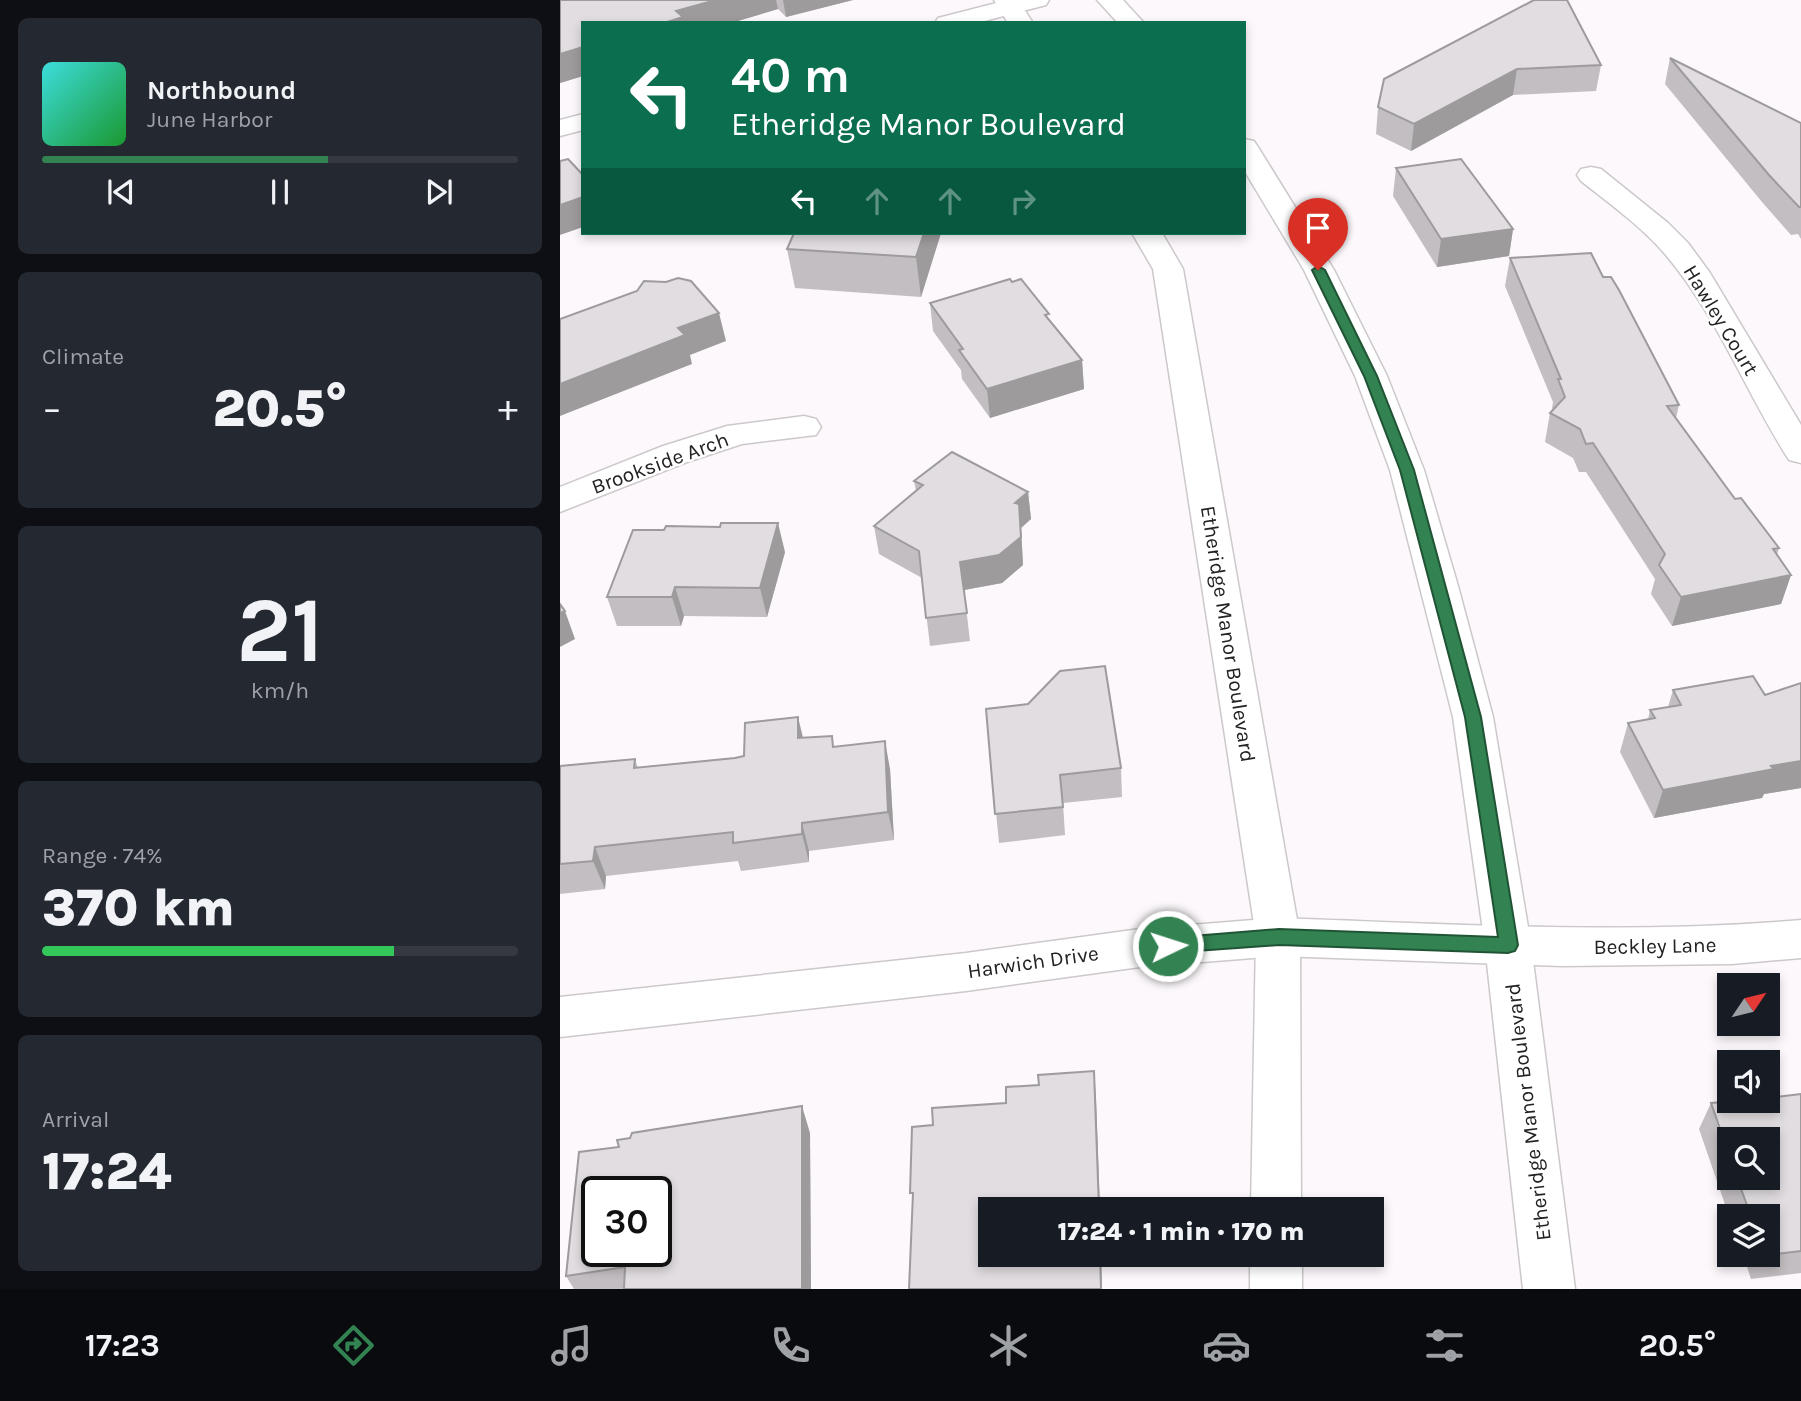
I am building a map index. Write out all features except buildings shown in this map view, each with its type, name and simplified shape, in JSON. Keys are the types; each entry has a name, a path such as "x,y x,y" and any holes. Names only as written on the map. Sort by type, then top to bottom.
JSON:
{"main road":[{"path":"957,21 1012,10 1037,0"},
{"path":"1109,0 1130,21"},
{"path":"560,128 581,123"},
{"name":"Etheridge Manor Boulevard","path":"1246,149 1318,270 1371,376 1407,470 1473,717 1508,945 1549,1289"},
{"name":"Hawley Court","path":"1591,175 1677,250 1712,299 1777,417 1801,452"},
{"name":"Etheridge Manor Boulevard","path":"1148,235 1168,269 1279,937 1276,1197"},
{"name":"Brookside Arch","path":"560,500 675,454 739,434 804,427"},
{"name":"Harwich Drive","path":"560,1017 966,972 1140,948 1279,937 1508,945"},
{"name":"Beckley Lane","path":"1508,945 1732,945 1801,939"},
{"path":"1276,1267 1276,1289"}],"route":[{"path":"1168,946 1279,937 1508,945 1473,717 1407,470 1371,376 1318,270"}]}
